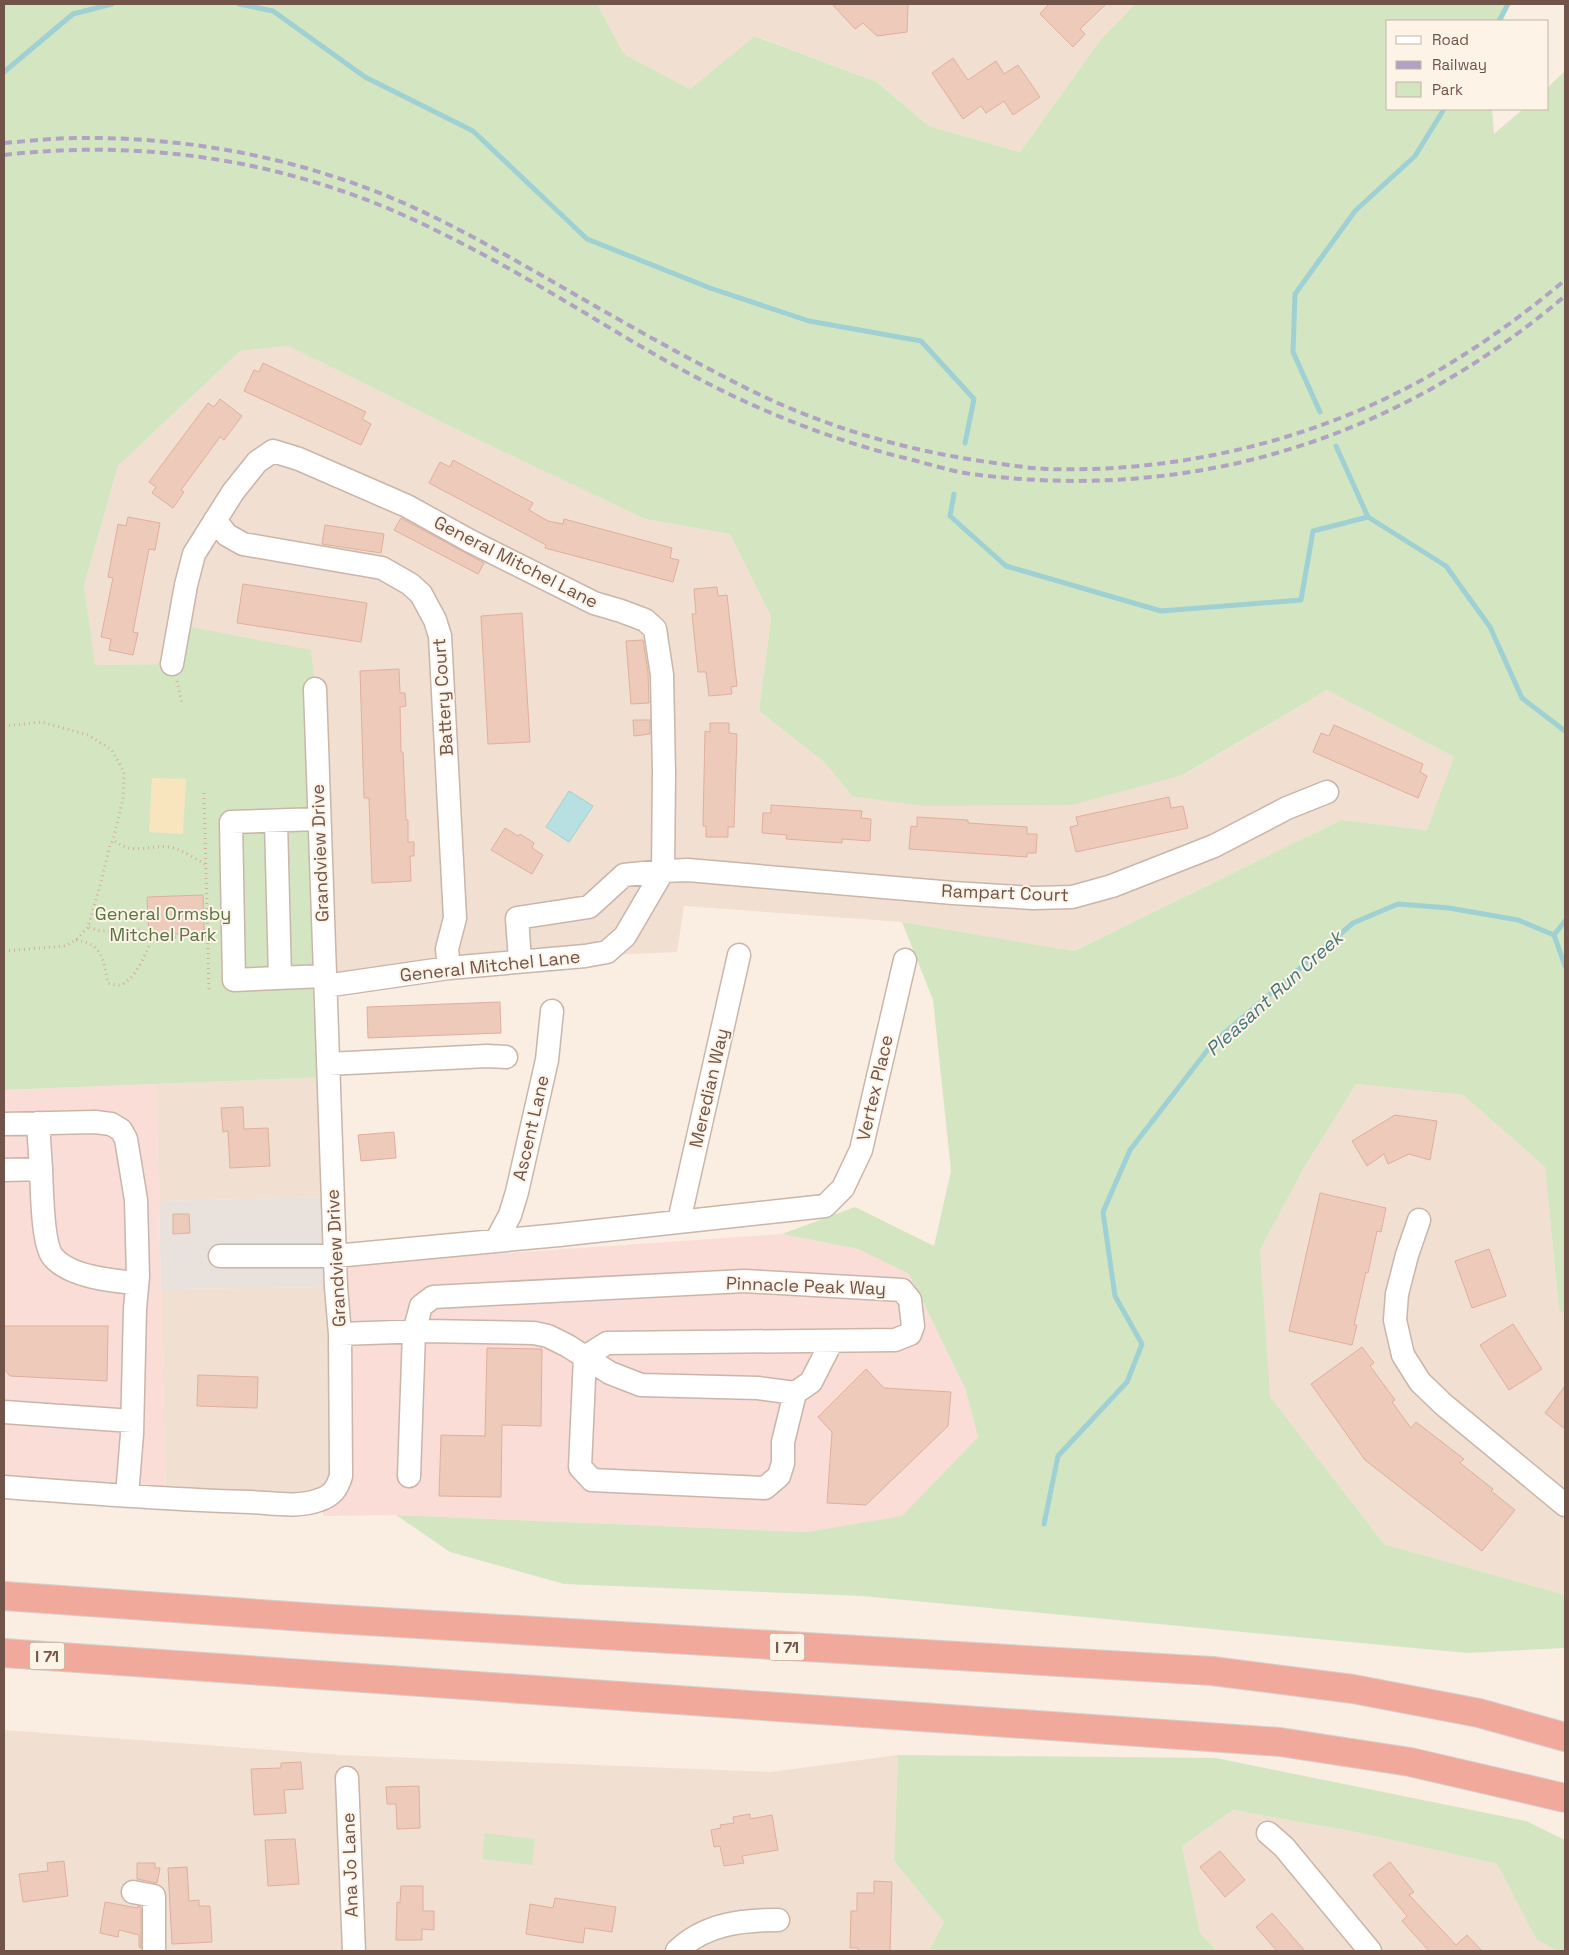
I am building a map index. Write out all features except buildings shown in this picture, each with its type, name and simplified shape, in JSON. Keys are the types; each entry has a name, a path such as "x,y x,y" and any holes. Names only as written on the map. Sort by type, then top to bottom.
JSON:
{"highway":[{"name":"I 71","path":"4,1596 333,1619 1212,1672 1352,1689 1479,1713 1565,1737"},
{"name":"I 71","path":"4,1653 1280,1742 1410,1762 1565,1798"},
{"path":"4,1663 90,1659"}],"street":[{"name":"General Mitchel Lane","path":"172,664 186,585 194,554 233,492 257,462 273,451 300,459 408,506 594,604 646,620 655,629 662,675 663,870 625,936 606,952 585,956 325,981 280,978 234,980 231,822 276,821"},
{"name":"Battery Court","path":"215,520 227,535 242,544 382,568 410,584 421,594 435,620 440,636 456,918 447,949 448,968"},
{"name":"Grandview Drive","path":"4,1487 225,1502 300,1504 318,1501 329,1496 336,1489 341,1476 340,1334 335,1256 315,689"},
{"name":"Rampart Court","path":"520,961 517,918 589,907 624,875 663,870 688,870 953,893 1032,898 1072,897 1112,886 1214,846 1288,808 1327,792"},
{"path":"280,978 276,821 319,819"},
{"name":"Meredian Way","path":"679,1221 739,955"},
{"name":"Vertex Place","path":"679,1221 825,1206 844,1188 861,1150 905,960"},
{"name":"Ascent Lane","path":"496,1241 510,1215 517,1192 547,1060 552,1011"},
{"path":"328,1064 487,1056 506,1057"},
{"path":"4,1124 95,1122 111,1124 121,1130 126,1139 136,1200 137,1283 132,1421 126,1495"},
{"path":"38,1123 46,1239 53,1257 72,1270 111,1281 137,1283"},
{"path":"4,1170 41,1169"},
{"path":"1419,1220 1407,1255 1397,1294 1395,1320 1403,1355 1420,1382 1444,1405 1565,1505"},
{"path":"220,1256 335,1256 679,1221"},
{"name":"Pinnacle Peak Way","path":"408,1476 414,1332 421,1306 433,1297 744,1282 890,1288 902,1290 910,1300 914,1326 910,1334 895,1340 607,1343 585,1357"},
{"path":"340,1334 414,1332 534,1333 548,1336 568,1346 610,1373 641,1385 758,1388 795,1393"},
{"path":"585,1357 580,1467 592,1480 765,1488 779,1476 783,1463 783,1442 795,1393 811,1382 832,1341"},
{"path":"4,1412 132,1421"},
{"name":"Ana Jo Lane","path":"347,1778 354,1951"},
{"path":"1268,1833 1284,1847 1370,1951"},
{"path":"133,1892 154,1896 154,1951"},
{"path":"677,1951 687,1942 720,1926 751,1920 778,1920"}],"path":[{"path":"4,726 42,722 88,735 112,750 124,772 123,799 88,927 76,940 66,946 4,951"},
{"path":"204,793 209,990"},
{"path":"113,840 119,844 140,850 166,847 175,848 205,864"},
{"path":"88,927 100,931 142,930 147,937 152,938 207,936"},
{"path":"76,940 85,941 94,946 106,964 108,983 120,985 132,974 146,953 152,938"}],"shaded area":[{"path":"597,4 1135,4 1102,38 1020,152 929,126 877,82 756,36 690,89 624,54"},
{"path":"288,346 468,435 645,519 730,534 771,617 759,711 824,762 852,796 1184,775 1327,690 1454,757 1428,830 1341,820 1073,951 902,922 684,906 677,952 585,956 325,986 172,664 94,665 84,586 118,466 240,351"},
{"path":"329,1077 333,1197 159,1201 156,1084"},
{"path":"156,1084 166,1498 4,1487 4,1090"},
{"path":"1356,1084 1463,1095 1545,1167 1559,1310 1565,1315 1565,1595 1384,1544 1269,1397 1260,1250 1305,1166"},
{"path":"333,1197 336,1287 161,1289 159,1201"},
{"path":"782,1234 858,1249 909,1274 965,1388 978,1437 902,1517 806,1532 396,1515 324,1516 318,1501 336,1489 335,1265"},
{"path":"336,1287 329,1496 166,1498 161,1289"},
{"path":"4,1730 341,1755 771,1772 898,1755 894,1861 944,1922 929,1951 4,1951"},
{"path":"1233,1810 1361,1833 1497,1864 1536,1939 1558,1951 1217,1951 1200,1933 1182,1846"}],"green space":[{"name":"General Ormsby Mitchel Park","path":"4,4 597,4 624,54 690,89 755,36 877,82 929,126 1020,152 1102,38 1135,4 1508,4 1503,20 1386,20 1386,110 1492,110 1494,134 1522,110 1549,110 1549,86 1565,71 1565,1315 1559,1310 1545,1167 1463,1095 1356,1084 1305,1166 1260,1250 1270,1397 1384,1544 1565,1595 1565,1648 1467,1653 862,1596 564,1584 450,1552 396,1515 806,1532 902,1516 978,1437 965,1388 909,1274 858,1249 782,1234 855,1207 934,1246 951,1171 933,1000 902,922 1074,951 1341,820 1427,830 1454,757 1327,690 1183,775 1071,805 924,806 852,796 824,762 759,711 771,617 730,534 645,519 468,435 288,346 240,351 118,466 84,586 95,665 172,664 179,625 311,650 315,689 329,1077 4,1090"},
{"path":"898,1755 1216,1758 1526,1821 1565,1840 1565,1951 1558,1951 1536,1939 1497,1864 1361,1833 1233,1810 1182,1846 1200,1933 1217,1951 929,1951 944,1922 894,1861"},
{"path":"485,1833 535,1839 532,1865 482,1859"}],"sand":[{"path":"152,778 186,779 183,834 149,832"}],"water":[{"path":"569,791 593,806 569,842 546,827"}],"waterway":[{"path":"4,72 73,14 112,4"},
{"path":"239,4 273,11 365,77 473,131 587,239 710,288 809,321 921,341 974,399 965,443"},
{"name":"Pleasant Run Creek","path":"1500,20 1508,4"},
{"name":"Pleasant Run Creek","path":"1320,412 1293,352 1295,294 1355,211 1415,156 1443,110"},
{"name":"Pleasant Run Creek","path":"1336,446 1368,517 1446,566 1490,627 1522,698 1565,731"},
{"path":"954,494 950,516 1006,566 1161,611 1301,600 1313,531 1368,517"},
{"name":"Pleasant Run Creek","path":"1044,1524 1058,1456 1127,1382 1142,1344 1115,1296 1103,1212 1130,1150 1213,1043 1353,923 1398,904 1449,908 1518,920 1554,935"},
{"name":"Pleasant Run Creek","path":"1554,935 1565,921"},
{"path":"1554,935 1565,966"}],"railway":[{"path":"4,143 70,138 113,138 180,143 279,161 344,180 395,199 445,223 690,359 740,385 800,412 861,434 924,451 1033,468 1095,469 1144,466 1192,459 1287,437 1332,421 1420,381 1495,334 1565,280"},
{"path":"4,155 88,150 172,154 214,159 255,167 336,189 398,213 458,241 526,278 671,364 753,405 843,440 949,470 971,474 1053,481 1134,479 1212,468 1288,450 1361,423 1432,389 1500,346 1565,296"}]}
